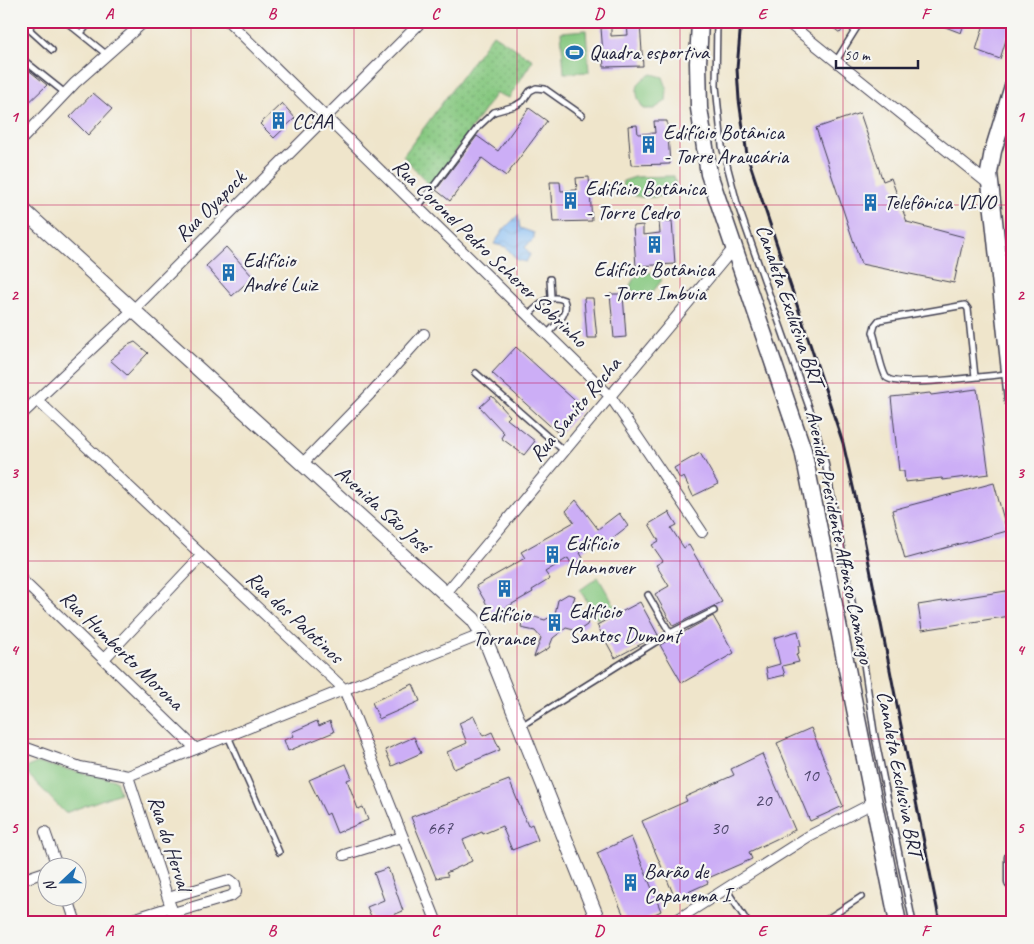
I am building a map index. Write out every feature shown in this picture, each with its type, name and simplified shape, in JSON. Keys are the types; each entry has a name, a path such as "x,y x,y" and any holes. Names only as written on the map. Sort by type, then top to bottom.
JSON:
{"main road":[{"name":"Avenida Presidente Affonso Camargo","path":"700,21 698,78 700,128 709,174 803,450 898,923"},
{"path":"1013,86 993,151 990,185 1013,400"},
{"path":"1013,857 1013,882"}],"street":[{"path":"21,140 65,93 106,54 145,21"},
{"name":"Rua Coronel Pedro Scherer Sobrinho","path":"228,21 610,396 702,532"},
{"name":"Rua Oyapock","path":"21,414 133,310 422,21"},
{"path":"786,21 990,185"},
{"name":"Avenida São José","path":"21,208 473,619 483,634 599,923"},
{"name":"Rua Sanito Rocha","path":"446,593 733,248"},
{"path":"303,463 424,334"},
{"name":"Rua dos Palotinos","path":"37,400 344,689 436,923"},
{"path":"104,659 202,554"},
{"name":"Rua Humberto Morona","path":"21,579 196,749"},
{"path":"22,747 80,767 128,776 483,634"},
{"name":"Rua do Herval","path":"128,776 172,910"},
{"path":"674,922 809,836 873,803"},
{"path":"45,832 53,856"},
{"path":"344,854 402,837"},
{"path":"21,880 38,874"},
{"path":"120,923 231,896 236,892 235,884 230,880 225,880 172,910"},
{"path":"70,906 76,923"}],"lane":[{"path":"32,21 31,31 52,50"},
{"path":"66,21 106,54"},
{"path":"81,33 91,21"},
{"name":"Canaleta Exclusiva BRT","path":"717,21 717,105 724,159 737,203 808,405 825,462 864,664 874,732 913,923"},
{"path":"836,62 861,21"},
{"path":"21,58 65,93"},
{"path":"417,208 479,126 494,112 515,106 523,101 530,91 536,88 545,89 582,115"},
{"path":"550,279 551,298"},
{"path":"528,316 545,300 551,298 564,300 566,306 565,313 546,334"},
{"path":"975,377 968,309 965,305 879,320 874,325 873,332 887,378 894,382 975,377 1010,374"},
{"path":"476,373 564,451"},
{"path":"648,595 670,634"},
{"path":"520,726 670,634 714,611"},
{"path":"228,736 278,852"},
{"path":"726,889 748,923"},
{"path":"821,923 861,897"}],"green space":[{"name":"Quadra esportiva","path":"586,30 589,72 564,73 561,32"},
{"path":"493,34 533,60 509,98 496,93 431,187 403,156"},
{"path":"652,74 663,77 667,88 666,101 654,109 644,109 638,98 637,88 642,80"},
{"path":"674,176 676,187 672,195 646,198 634,195 622,188 623,181 635,177"},
{"path":"644,272 654,273 662,280 648,298 636,298 630,286 634,278"},
{"path":"598,577 616,608 597,619 580,590"},
{"path":"37,763 116,780 120,793 65,813 23,769"}],"water":[{"path":"518,215 520,228 534,233 534,239 525,247 530,255 526,262 517,260 506,247 494,244 504,229"}],"building":[{"path":"824,21 849,21 840,33"},
{"path":"935,21 965,21 961,33 935,23"},
{"path":"985,21 1012,21 1000,59 976,50"},
{"path":"640,23 643,66 604,67 601,28 611,27 611,36 628,35 627,24"},
{"path":"21,64 47,85 21,110"},
{"path":"93,93 112,109 88,135 70,117"},
{"name":"CCAA","path":"282,103 295,118 274,138 260,124"},
{"path":"529,108 547,121 506,176 482,158 450,201 436,190 477,136 498,151"},
{"name":"Telefônica VIVO","path":"860,113 883,181 891,178 907,222 964,237 954,283 861,264 816,128"},
{"name":"Edifício Botânica - Torre Araucária","path":"654,121 667,121 670,164 631,165 628,126 637,125 638,134 655,133"},
{"name":"Edifício Botânica - Torre Cedro","path":"589,177 592,221 553,222 550,182 560,182 561,191 577,190 576,178"},
{"name":"Edifício Botânica - Torre Imbuia","path":"672,221 675,264 636,266 633,226 643,225 643,235 660,233 659,222"},
{"name":"Edifício André Luiz","path":"226,247 253,277 232,296 206,266"},
{"path":"610,294 623,294 626,337 614,338"},
{"path":"584,298 593,298 597,338 587,338"},
{"path":"135,342 148,353 127,375 110,360 128,345"},
{"path":"516,347 583,408 559,434 492,373"},
{"path":"977,389 989,474 943,480 942,478 905,482 904,471 899,471 891,397 930,393 931,395"},
{"path":"492,396 510,416 507,419 535,441 524,455 501,438 504,433 480,407"},
{"path":"700,453 718,484 693,496 684,477 680,479 674,468"},
{"path":"994,483 1007,531 905,559 892,510"},
{"path":"576,500 598,529 619,513 628,526 606,543 602,536 580,553 583,558 572,565 568,558 545,572 550,579 532,590 533,592 493,615 476,586 525,558 521,552 574,522 566,511"},
{"path":"669,512 677,525 671,528 684,548 689,545 722,602 673,626 655,594 669,586 656,565 663,561 652,545 659,541 649,524"},
{"path":"1006,591 1010,616 922,630 918,605"},
{"name":"Edifício Santos Dumont","path":"568,594 575,596 572,606 575,608 569,614 589,619 587,625 578,631 566,628 553,638 549,648 534,657 541,638 535,631 521,628 522,621 531,616 545,620 555,614 558,600"},
{"path":"640,602 658,635 615,658 597,625"},
{"path":"713,616 734,653 682,683 660,645"},
{"path":"798,631 801,646 798,646 799,653 796,654 799,662 782,666 785,675 768,679 766,668 780,664 774,638"},
{"path":"413,684 420,701 379,719 372,702"},
{"path":"474,716 483,736 492,732 500,750 454,769 447,752 467,743 459,723"},
{"path":"317,721 319,726 330,721 334,732 288,751 284,740 294,736 292,732"},
{"path":"811,728 843,806 810,821 777,743"},
{"path":"414,737 421,753 392,766 385,750"},
{"path":"762,754 795,830 749,852 752,859 706,879 708,883 675,898 642,821 687,801 685,797 734,775 731,769"},
{"path":"346,764 352,778 347,780 358,809 363,807 368,820 337,833 329,813 326,815 309,780"},
{"path":"509,780 528,826 532,824 538,840 512,850 502,826 483,834 482,832 463,840 472,861 446,873 448,876 436,878 411,817"},
{"name":"Barão de Capanema I","path":"631,837 661,911 637,923 627,923 597,853"},
{"path":"388,868 403,911 374,923 367,907 384,900 374,873"}],"railway":[{"path":"741,21 737,69 739,100 747,155 843,443 859,513 940,923"}],"place":[{"name":"Quadra esportiva","path":"575,52"},
{"name":"CCAA","path":"278,121"},
{"name":"Edifício Botânica - Torre Araucária","path":"649,144"},
{"name":"Edifício Botânica - Torre Cedro","path":"571,200"},
{"name":"Telefônica VIVO","path":"870,202"},
{"name":"Edifício Botânica - Torre Imbuia","path":"654,244"},
{"name":"Edifício André Luiz","path":"229,272"},
{"name":"Edifício Hannover","path":"552,555"},
{"name":"Edifício Torrance","path":"504,589"},
{"name":"Edifício Santos Dumont","path":"555,623"},
{"name":"Barão de Capanema I","path":"630,883"}]}
